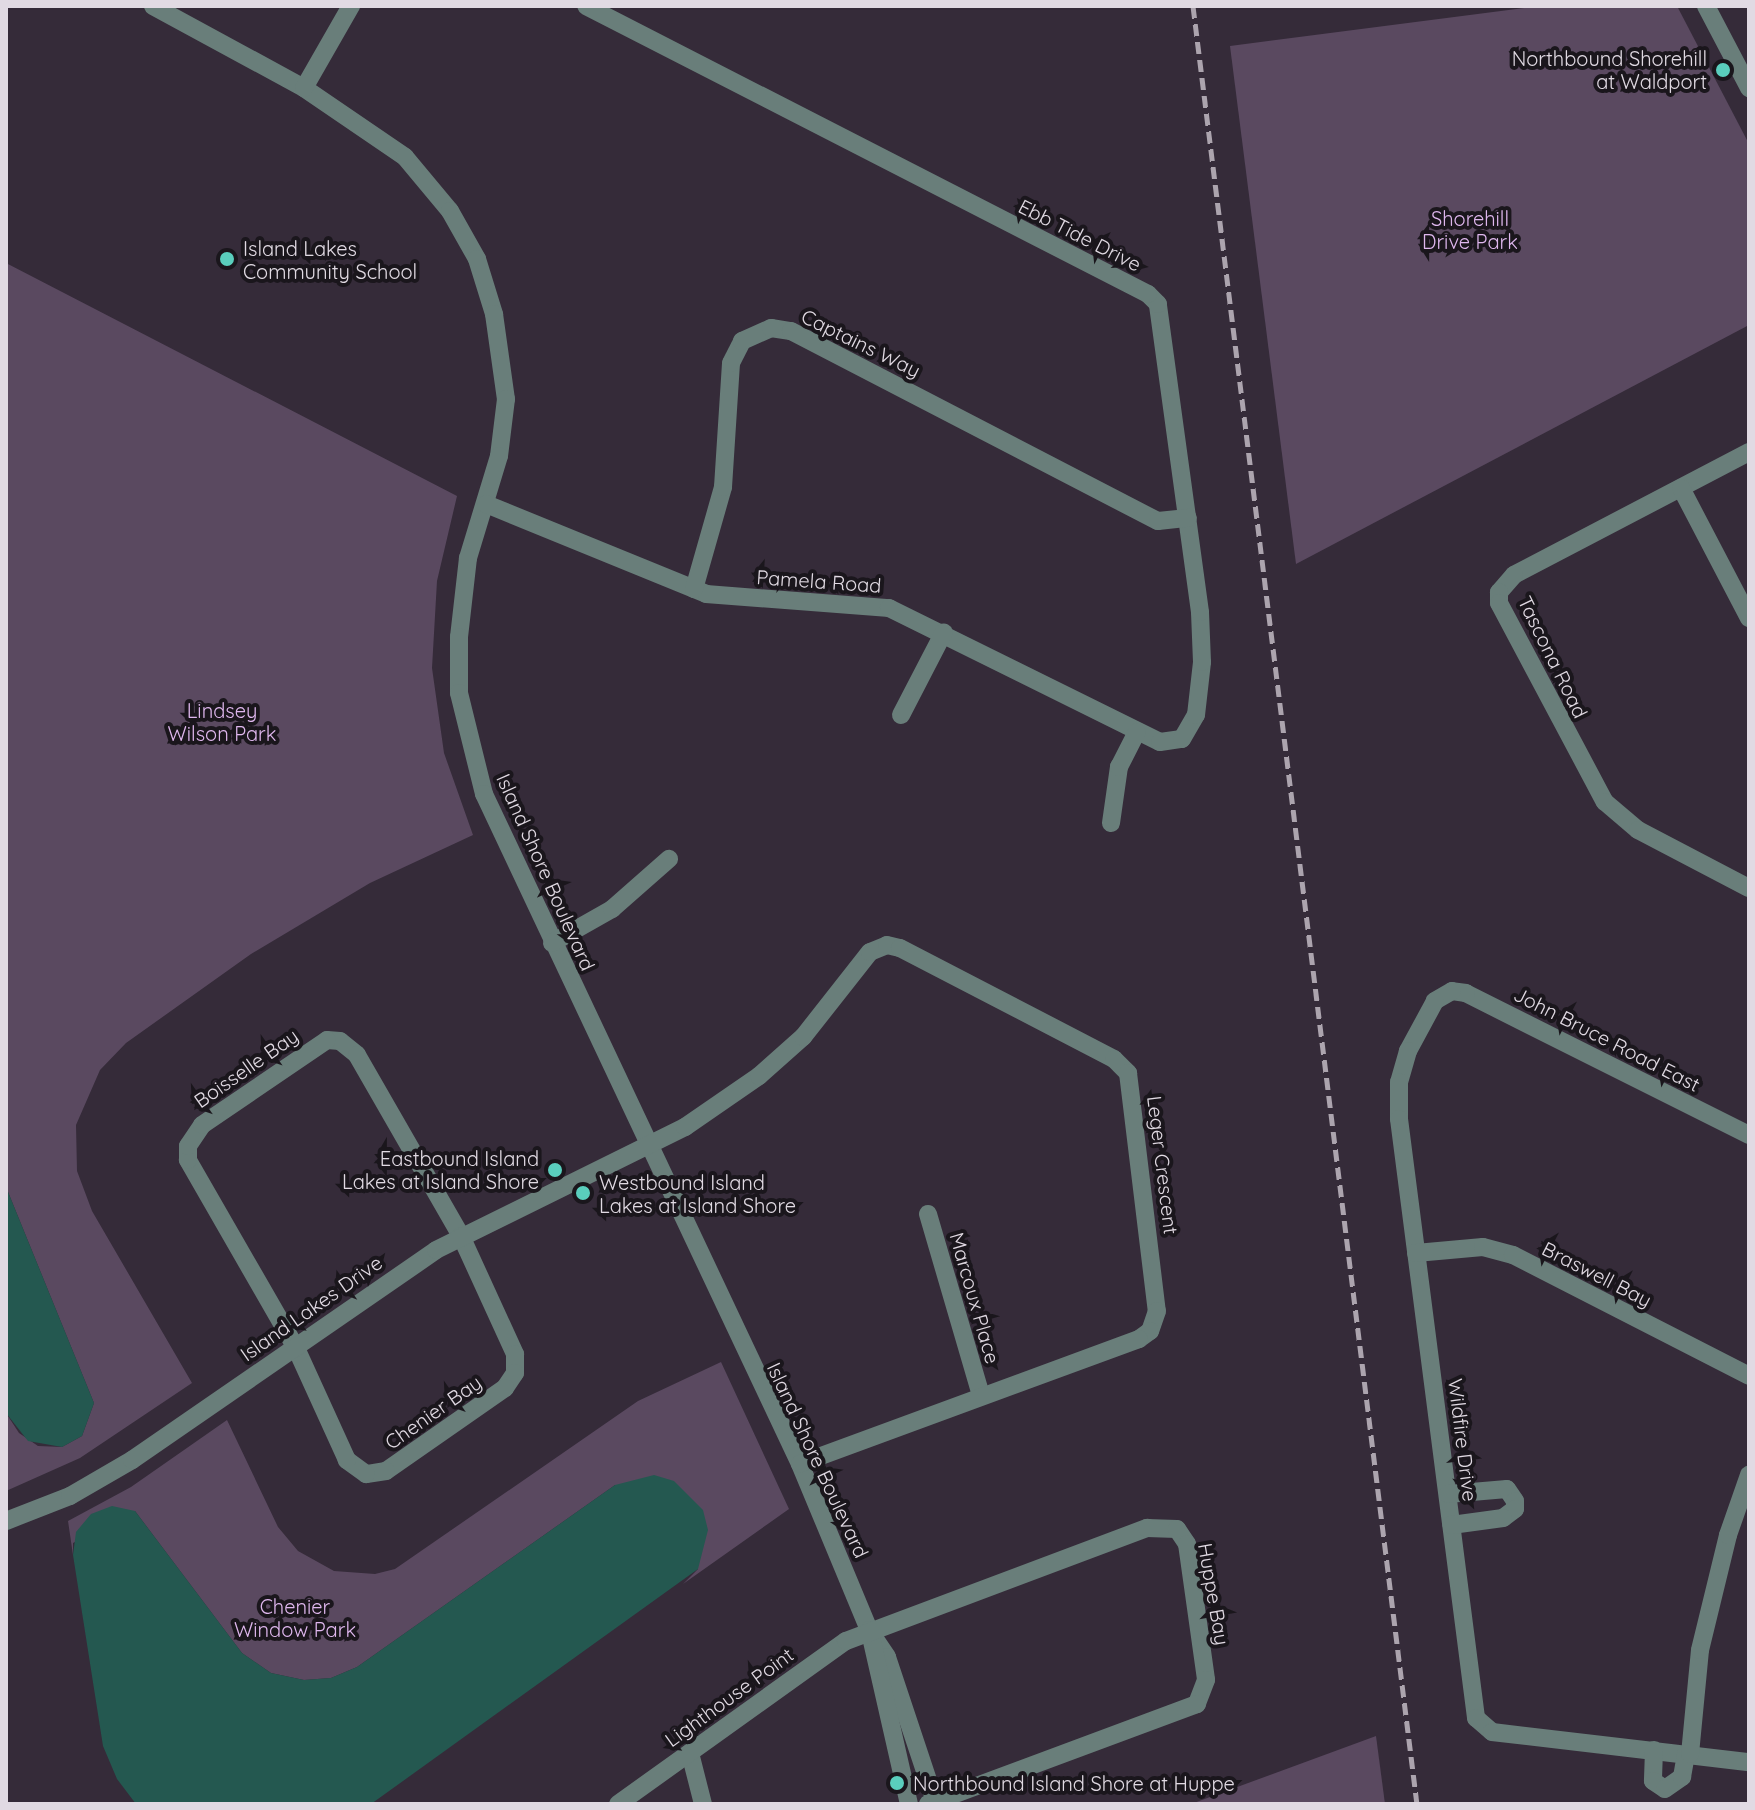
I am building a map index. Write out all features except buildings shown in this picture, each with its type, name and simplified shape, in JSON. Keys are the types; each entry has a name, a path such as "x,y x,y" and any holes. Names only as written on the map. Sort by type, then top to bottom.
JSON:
{"street":[{"name":"Island Shore Boulevard","path":"153,6 304,88 405,157 450,211 477,259 494,314 506,399 486,504 463,592 459,693 484,794 800,1464 869,1630 903,1693 933,1803"},
{"path":"304,88 351,6"},
{"name":"Ebb Tide Drive","path":"586,6 1148,294 1160,315 1188,518 1202,662 1196,715 1182,739"},
{"path":"1706,6 1749,88"},
{"name":"Captains Way","path":"694,589 723,487 731,363 742,341 771,328 791,331 1158,521 1188,518"},
{"name":"Tascona Road","path":"1749,452 1514,575 1499,592 1499,603 1605,802 1638,830 1749,888"},
{"path":"1681,488 1749,618"},
{"name":"Pamela Road","path":"486,504 694,589 720,596 878,606 944,632 1137,732 1160,742 1182,739"},
{"path":"901,715 944,632"},
{"path":"1111,823 1119,767 1137,732"},
{"path":"552,943 612,909 669,859"},
{"name":"Leger Crescent","path":"650,1147 734,1094 781,1057 826,1013 870,952 887,945 900,948 1114,1059 1130,1083 1158,1303 1155,1323 1139,1339 800,1464"},
{"name":"John Bruce Road East","path":"1442,993 1466,993 1749,1135"},
{"name":"Wildfire Drive","path":"1442,993 1408,1051 1399,1082 1399,1119 1476,1718 1482,1727 1749,1762"},
{"name":"Boisselle Bay","path":"296,1348 188,1160 188,1146 202,1125 317,1046 340,1041 357,1055 461,1236"},
{"name":"Island Lakes Drive","path":"6,1521 70,1496 132,1460 296,1348 370,1292 461,1236 650,1147"},
{"name":"Marcoux Place","path":"928,1214 981,1395"},
{"name":"Chenier Bay","path":"296,1348 347,1460 366,1474 386,1471 505,1388 515,1373 515,1354 461,1236"},
{"name":"Braswell Bay","path":"1416,1253 1483,1247 1513,1255 1749,1376"},
{"path":"1654,1750 1653,1781 1665,1789 1682,1777 1688,1754 1700,1650 1728,1535 1749,1475"},
{"path":"1448,1494 1507,1489 1515,1501 1515,1509 1503,1518 1451,1525"},
{"name":"Huppe Bay","path":"869,1630 1147,1528 1177,1529 1187,1544 1206,1680 1197,1704 933,1803"},
{"name":"Island Shore Boulevard","path":"869,1630 909,1804"},
{"name":"Lighthouse Point","path":"618,1804 842,1643 869,1630"},
{"path":"690,1753 703,1804"}],"green space":[{"name":"Shorehill Drive Park","path":"1539,6 1677,6 1749,144 1749,325 1296,564 1230,46"},
{"name":"Lindsey Wilson Park","path":"6,263 457,496 437,581 432,668 444,753 473,835 370,883 251,954 126,1043 100,1070 76,1125 77,1171 92,1211 192,1383 80,1458 6,1491 6,1413 19,1433 38,1446 62,1447 82,1436 94,1403 6,1187"},
{"name":"Chenier Window Park","path":"721,1362 789,1509 683,1584 698,1569 615,1485 357,1667 331,1678 304,1680 271,1673 242,1653 135,1511 73,1543 73,1555 68,1521 131,1487 227,1420 278,1527 298,1551 334,1571 375,1574 395,1569 638,1401"},
{"path":"1376,1736 1385,1804 1191,1804"}],"shaded area":[{"path":"6,1187 94,1403 82,1436 62,1447 28,1441 6,1413"},
{"path":"654,1475 674,1481 703,1510 708,1530 698,1569 371,1804 136,1804 117,1779 103,1746 73,1555 76,1532 91,1514 112,1506 135,1511 242,1653 271,1673 304,1680 331,1678 357,1667 615,1485"}],"railway":[{"path":"1193,6 1417,1804"}],"place":[{"name":"Northbound Shorehill at Waldport","path":"1723,70"},
{"name":"Island Lakes Community School","path":"227,259"},
{"name":"Eastbound Island Lakes at Island Shore","path":"555,1170"},
{"name":"Westbound Island Lakes at Island Shore","path":"583,1193"},
{"name":"Northbound Island Shore at Huppe","path":"897,1783"}]}
